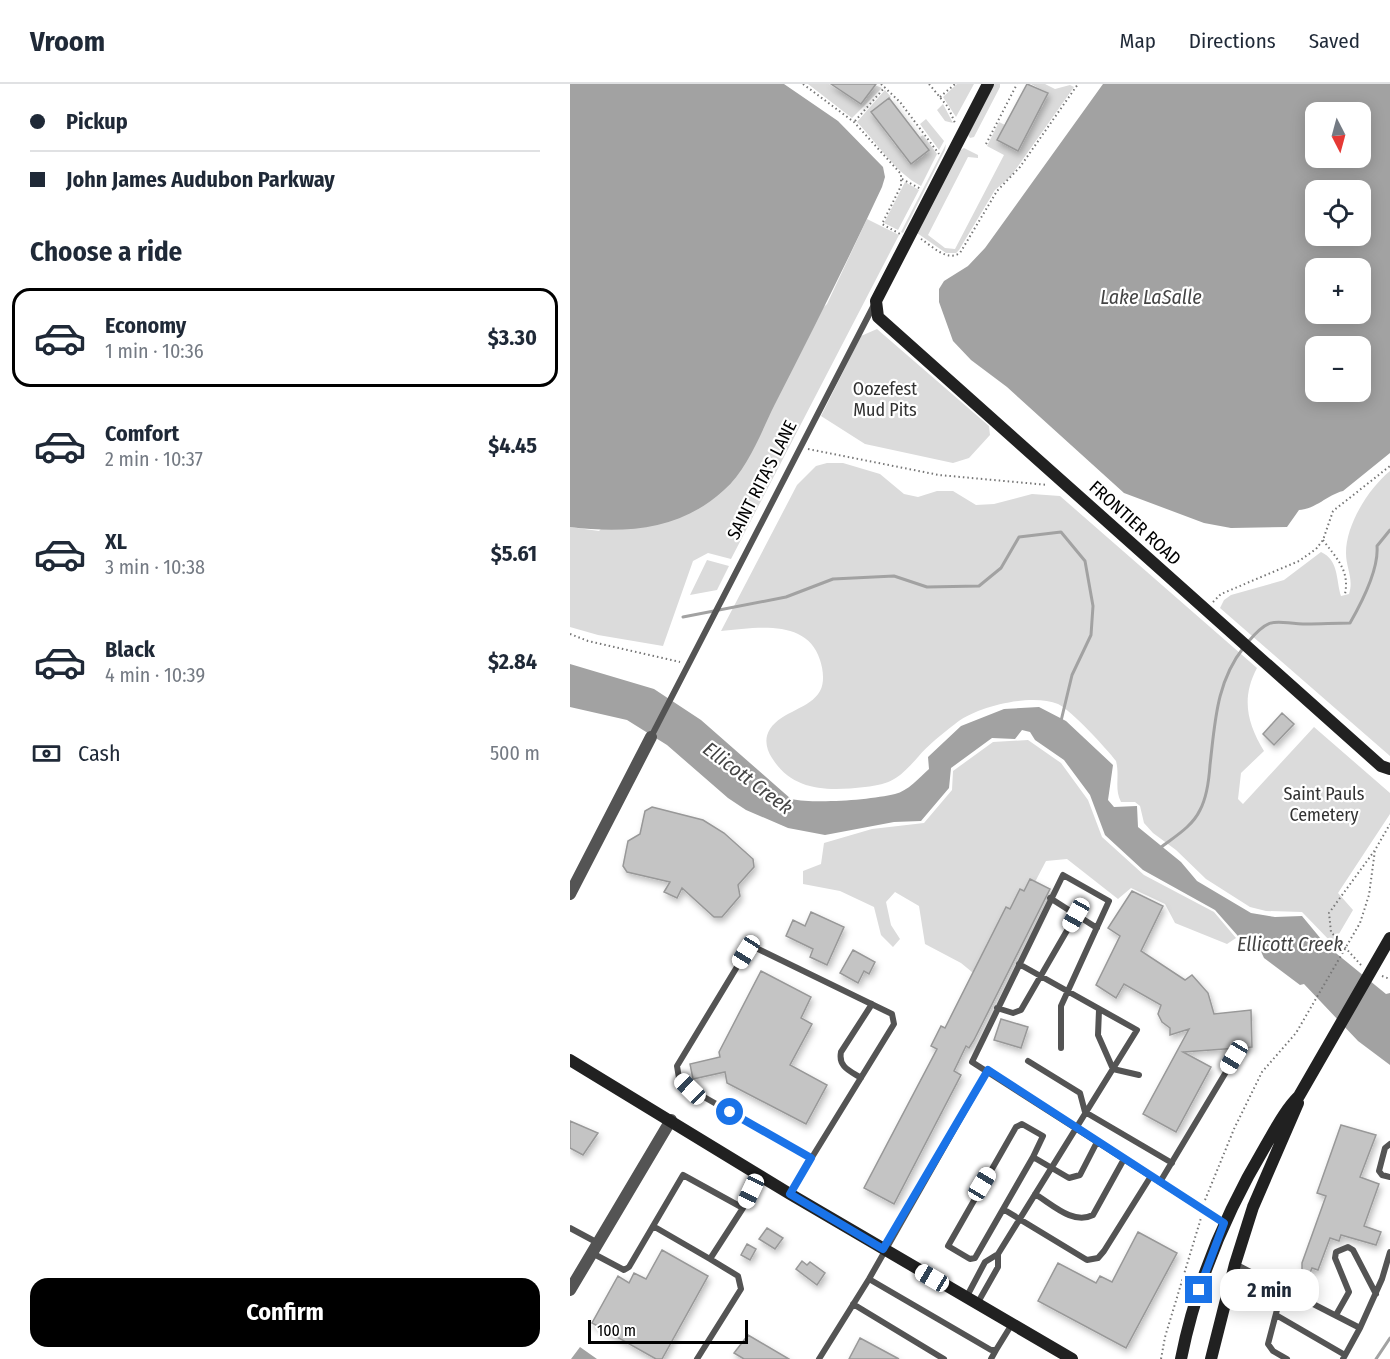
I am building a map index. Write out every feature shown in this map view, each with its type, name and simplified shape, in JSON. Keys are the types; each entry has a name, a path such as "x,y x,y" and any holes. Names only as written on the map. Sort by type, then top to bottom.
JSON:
{"street":[{"name":"SAINT RITA'S LANE","path":"876,301 988,84"},
{"name":"FRONTIER ROAD","path":"876,301 876,312 882,321 1238,640 1386,768 1390,779"},
{"name":"SAINT RITA'S LANE","path":"570,894 651,737"},
{"path":"1181,1359 1199,1290 1224,1223 1259,1156 1289,1106 1299,1096 1387,943"},
{"path":"570,1060 758,1175 1072,1359"},
{"path":"1211,1359 1235,1264 1259,1191 1296,1109 1299,1096"},
{"path":"570,1290 671,1120"}],"lane":[{"name":"SAINT RITA'S LANE","path":"651,737 876,301"},
{"path":"1061,1048 1060,1016 1067,992 1109,902 1063,875 972,1062 988,1070 1224,1223"},
{"path":"1050,898 1097,928"},
{"path":"998,1008 1013,1013 1021,1010 1076,915"},
{"path":"790,1194 894,1024 892,1014 756,948 746,952 677,1066 679,1078 690,1089 811,1158"},
{"path":"971,1301 985,1262 998,1254 1137,1030 1019,963"},
{"path":"861,1077 843,1066 840,1059 841,1052 872,1004"},
{"path":"1099,1010 1098,1035 1113,1068"},
{"path":"1160,1182 1234,1057"},
{"path":"1028,1061 1080,1093 1085,1112 1172,1163"},
{"path":"1113,1068 1139,1075"},
{"path":"819,1359 869,1279 883,1249 988,1070"},
{"path":"1022,1124 1043,1136 1033,1157 975,1258 970,1259 948,1246 1010,1138 1022,1124"},
{"path":"1033,1157 1050,1168 1075,1178 1080,1175 1097,1142"},
{"path":"1390,1144 1385,1148 1379,1172 1390,1177"},
{"path":"1035,1194 1076,1219 1094,1215 1124,1159"},
{"path":"570,1228 624,1270 629,1267 683,1175 743,1208"},
{"path":"711,1259 743,1208 758,1175"},
{"path":"1003,1209 1087,1260 1098,1258 1151,1176"},
{"path":"653,1226 738,1276 741,1289 697,1359"},
{"path":"1336,1315 1349,1292 1335,1257 1336,1252 1348,1247 1353,1250 1376,1294"},
{"path":"1276,1315 1344,1357 1376,1294 1390,1252"},
{"path":"971,1301 998,1267 998,1254"},
{"path":"1235,1264 1360,1328"},
{"path":"869,1279 991,1350 996,1350"},
{"path":"1283,1287 1269,1344 1273,1351 1287,1359"},
{"path":"853,1304 944,1359"},
{"path":"991,1359 1012,1324"}],"path":[{"path":"803,84 854,122 883,152 902,179 921,189"},
{"path":"880,84 885,87 939,154"},
{"path":"928,84 940,97 955,123"},
{"path":"940,97 956,84"},
{"path":"986,144 1017,84"},
{"path":"902,179 882,224 909,235 946,255 954,256 960,253 997,191 1020,167 1078,84"},
{"path":"854,122 885,87"},
{"path":"800,448 939,475 1068,487"},
{"path":"1205,610 1221,594 1299,561 1316,549 1323,540 1333,511 1390,466"},
{"path":"1323,540 1344,567 1348,581 1346,594"},
{"path":"570,634 588,641 688,663"},
{"path":"1367,968 1357,963 1331,932 1329,913 1376,850 1390,824"},
{"path":"1161,1359 1168,1327 1203,1210 1220,1162 1262,1072 1306,1017 1354,934 1369,895 1376,850"},
{"path":"1377,973 1390,979"}],"green space":[{"path":"808,84 829,84 842,92 844,90 850,94 848,96 861,104 874,86 872,84 882,88 852,118"},
{"path":"957,84 974,84 956,117 943,97"},
{"path":"994,84 1000,84 1000,87 974,137 970,138 968,135"},
{"path":"1031,84 1045,84 1055,89 1070,85 1074,87 1011,176 995,190 959,250 956,253 946,253 917,233 959,151 964,148 978,155 978,158 968,157 928,235 945,248 955,249 1004,155 987,146 999,122 1007,126 1004,126 1000,136 1021,146 1039,106 1042,107 1048,93"},
{"path":"885,90 891,97 872,112 880,124 882,123 886,128 884,130 896,146 899,144 907,160 929,150 920,137 923,135 937,154 921,186 895,166 857,122"},
{"path":"943,104 953,123 945,121 937,110"},
{"path":"926,119 944,141 939,150 920,124"},
{"path":"946,144 945,150 903,233 901,232"},
{"path":"905,182 919,190 898,230 884,223"},
{"path":"867,219 899,235 731,559 708,553 693,561 663,646 598,635 570,627 570,527 599,531 827,304"},
{"name":"Oozefest Mud Pits","path":"877,329 989,426 990,435 969,458 953,463 865,444 821,416 861,336"},
{"name":"Saint Pauls Cemetery","path":"843,463 880,474 904,494 918,497 937,491 953,491 976,505 994,504 1032,494 1060,496 1257,668 1249,690 1248,710 1253,730 1264,751 1241,773 1238,799 1243,804 1314,727 1390,793 1390,814 1338,893 1353,910 1333,944 1302,912 1266,911 1250,907 1206,879 1176,850 1153,833 1144,823 1140,806 1135,802 1121,802 1116,761 1080,722 1058,704 1047,701 1020,701 976,712 940,736 901,774 875,786 838,789 813,787 790,777 781,769 768,751 766,740 768,732 781,718 810,702 820,691 823,676 820,660 804,637 792,632 764,628 721,631 797,485 816,466"},
{"path":"1390,471 1390,756 1220,608 1224,600 1231,595 1284,580 1321,552 1334,565 1341,596 1349,594 1351,583 1346,553 1350,530 1367,497"},
{"path":"707,560 729,566 717,590 690,595"},
{"path":"1028,740 1061,763 1088,800 1102,837 1144,875 1214,912 1236,938 1227,944 1175,923 1165,904 1131,888 1118,899 1067,859 1046,861 983,981 961,963 925,944 919,906 895,892 886,902 891,925 900,939 893,947 881,935 874,907 840,891 803,884 803,871 821,864 824,843 872,829 924,823 952,790 953,771 993,742"}],"water":[{"path":"570,84 784,84 838,121 883,167 885,177 830,296 740,472 724,490 690,514 652,526 612,530 570,527"},
{"name":"Lake LaSalle","path":"1103,84 1390,84 1390,453 1343,491 1311,507 1299,510 1287,527 1231,528 1204,523 1124,493 1007,387 971,360 953,341 939,302 939,289 944,281 968,266 985,248"},
{"name":"Ellicott Creek","path":"570,664 654,689 701,720 791,799 801,800 857,800 900,792 913,784 929,769 928,757 961,726 1004,709 1039,707 1066,721 1113,765 1108,800 1114,807 1137,806 1138,827 1181,862 1197,881 1251,913 1275,917 1302,916 1326,945 1386,994 1390,993 1390,1065 1358,1041 1304,984 1300,985 1264,958 1258,945 1245,944 1215,910 1143,870 1105,835 1090,795 1064,760 1035,740 1030,732 1022,730 1015,739 992,738 951,768 949,788 921,821 894,822 825,835 788,828 746,810 728,798 667,745 627,720 570,707"},
{"path":"580,1347 597,1359 571,1359"}],"building":[{"path":"831,84 876,84 861,104"},
{"path":"1027,84 1048,93 1018,151 997,140"},
{"path":"889,98 929,150 911,164 871,112"},
{"path":"1282,713 1294,724 1274,745 1263,734"},
{"path":"652,807 703,820 724,833 753,859 754,867 738,885 740,896 722,917 714,917 682,888 677,898 664,892 670,882 627,872 623,866 628,841 640,834 645,811"},
{"path":"1030,879 1050,889 974,1040 969,1048 966,1046 954,1071 961,1075 894,1204 864,1188 937,1049 931,1046 941,1026 945,1028 1006,907 1010,909 1020,889 1024,891"},
{"path":"1132,891 1163,906 1141,951 1185,980 1192,975 1208,993 1214,1014 1251,1010 1252,1047 1183,1052 1211,1067 1176,1132 1143,1114 1189,1029 1170,1035 1170,1028 1162,1022 1158,1014 1161,1005 1124,984 1116,998 1096,985 1120,936 1108,928"},
{"path":"811,912 844,927 827,965 810,957 813,949 786,936 793,920 805,926"},
{"path":"853,950 875,962 869,974 864,971 858,983 840,973"},
{"path":"761,971 811,997 801,1018 812,1024 790,1065 827,1085 806,1124 727,1083 725,1072 693,1079 690,1064 720,1057 719,1052"},
{"path":"1001,1019 1028,1027 1021,1048 994,1040"},
{"path":"570,1121 598,1133 583,1155 570,1148"},
{"path":"1341,1125 1376,1135 1360,1177 1379,1184 1364,1226 1381,1232 1376,1245 1341,1235 1339,1241 1330,1238 1318,1270 1312,1268 1310,1273 1302,1270 1302,1263 1326,1196 1317,1193"},
{"path":"767,1228 783,1238 775,1249 759,1239"},
{"path":"1138,1232 1177,1253 1126,1348 1038,1301 1058,1263 1096,1283 1100,1276 1112,1282"},
{"path":"747,1244 756,1249 750,1260 741,1255"},
{"path":"662,1250 708,1276 662,1359 656,1359 592,1323 618,1276 629,1283 634,1273 646,1279"},
{"path":"802,1261 807,1265 810,1262 825,1273 817,1285 796,1269"},
{"path":"748,1335 789,1359 744,1359 734,1353"},
{"path":"860,1338 899,1359 849,1359"}],"waterway":[{"path":"1248,642 1263,627 1275,622 1350,623 1372,575 1377,546 1390,530"},
{"path":"683,617 786,597 833,579 894,576 927,587 979,586 1001,568 1019,537 1061,532 1085,561 1093,606 1091,635 1072,675 1061,721"},
{"path":"1160,848 1188,827 1202,805 1208,782 1218,703 1228,674 1244,647"},
{"path":"1376,1359 1390,1338"}],"route":[{"path":"730,1112 811,1158 790,1194 883,1249 988,1070 1224,1223 1199,1290"}]}
